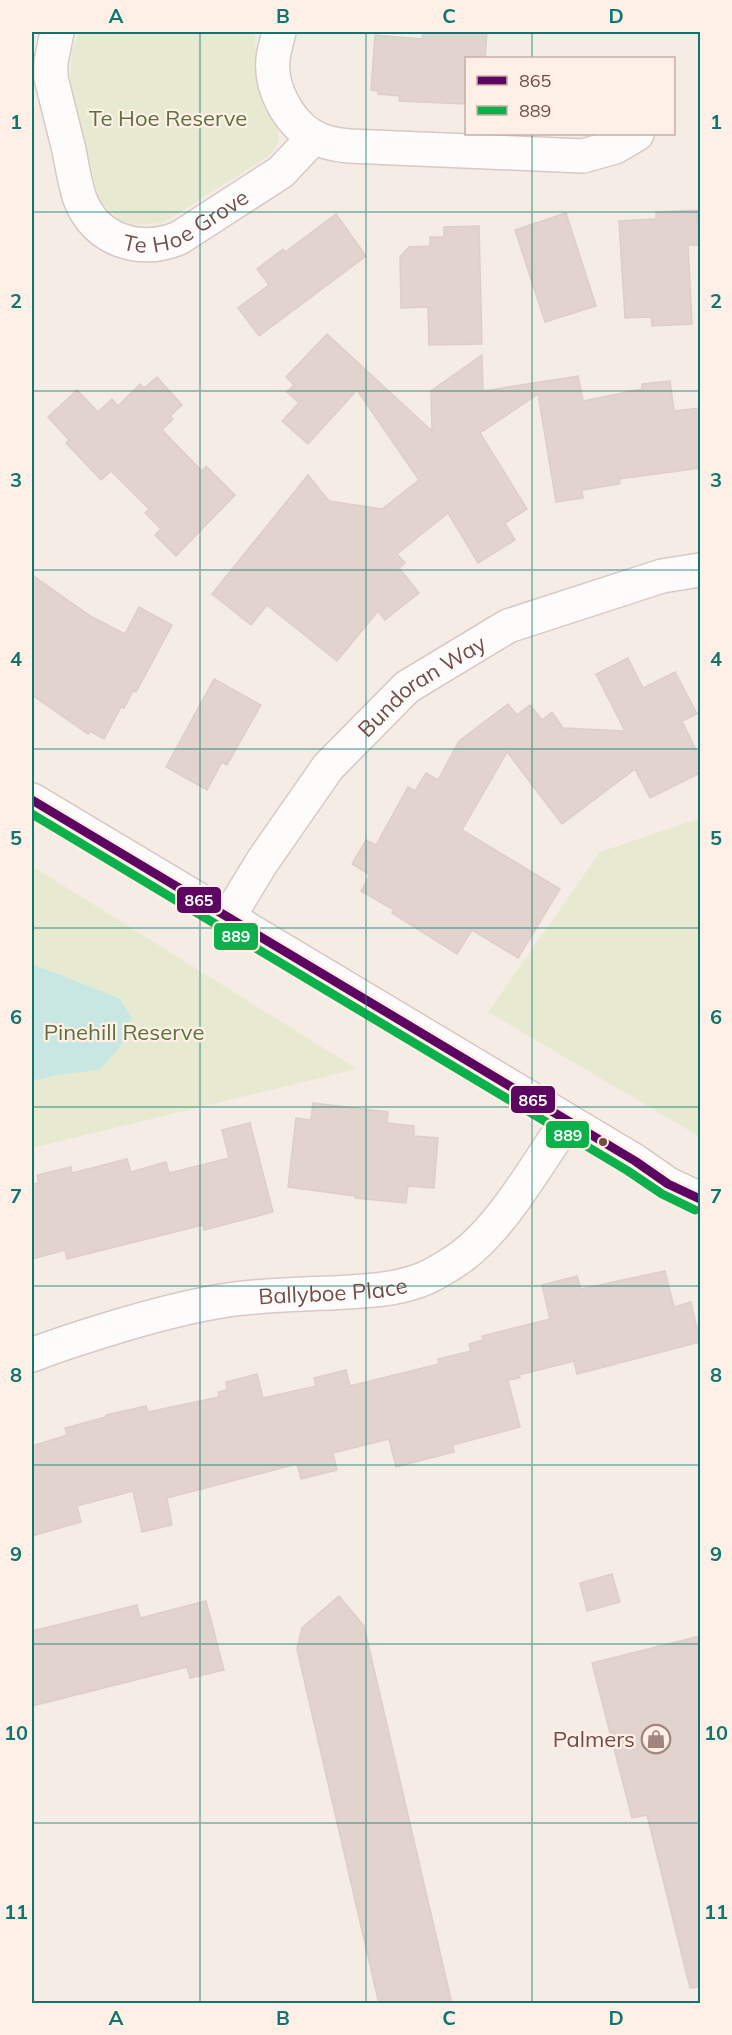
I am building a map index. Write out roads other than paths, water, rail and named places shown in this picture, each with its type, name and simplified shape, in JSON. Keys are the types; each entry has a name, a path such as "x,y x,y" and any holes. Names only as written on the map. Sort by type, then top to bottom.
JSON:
{"street":[{"name":"Te Hoe Grove","path":"57,32 51,62 51,78 80,199 98,228 113,238 152,246 179,238 281,172 314,137"},
{"path":"279,32 273,59 278,94 302,129 329,144 583,156 615,147 635,135"},
{"name":"Bundoran Way","path":"228,918 262,862 328,767 407,687 508,626 662,576 700,570"},
{"path":"32,800 635,1161 668,1184 700,1199"},
{"name":"Ballyboe Place","path":"32,1355 187,1307 273,1295 367,1291 393,1288 419,1281 441,1270 484,1238 567,1121"},
{"path":"668,1184 700,1220"}],"water":[{"path":"32,964 119,998 132,1019 120,1047 99,1070 32,1080"}],"place":[{"name":"Palmers","path":"656,1739"}],"park label":[{"name":"Te Hoe Reserve","path":"168,118"},
{"name":"Pinehill Reserve","path":"124,1032"}]}
